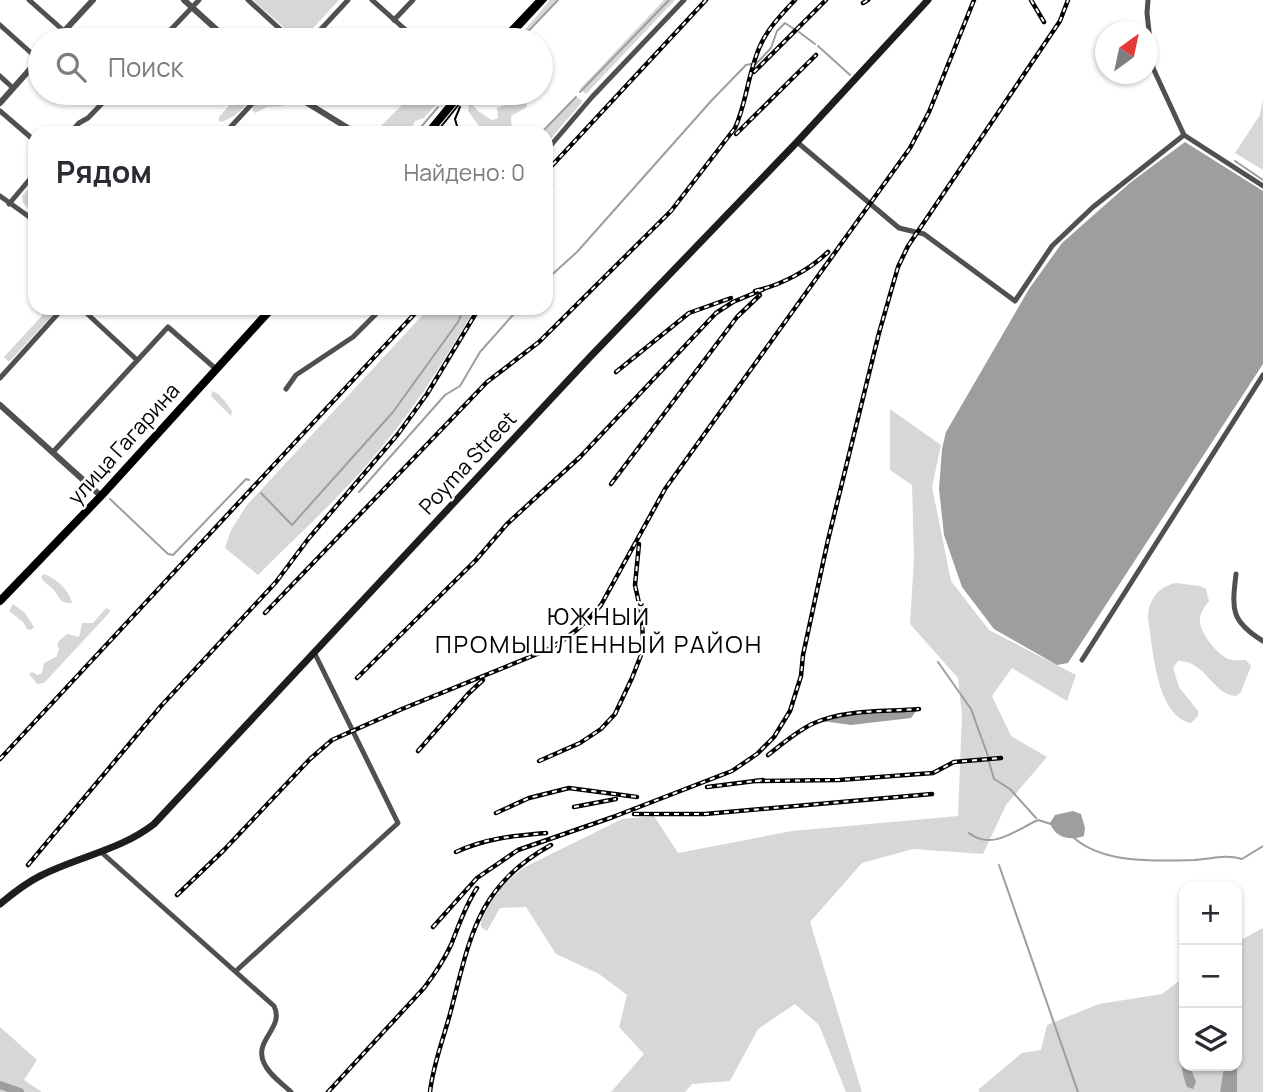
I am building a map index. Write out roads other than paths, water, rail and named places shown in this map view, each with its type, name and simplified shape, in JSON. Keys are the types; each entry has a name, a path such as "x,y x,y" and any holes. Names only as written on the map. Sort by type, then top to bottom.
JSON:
{"main road":[{"path":"514,28 541,0"},
{"name":"Poyma Street","path":"0,904 38,877 101,852 144,832 154,824 928,0"},
{"path":"434,126 451,105"},
{"name":"улица Гагарина","path":"0,601 101,496 266,315"}],"street":[{"path":"29,0 61,28"},
{"path":"67,28 93,0"},
{"path":"184,0 215,28"},
{"path":"172,28 199,0"},
{"path":"248,0 279,28"},
{"path":"322,28 348,0"},
{"path":"372,0 403,28"},
{"path":"394,20 413,0"},
{"path":"553,142 684,0"},
{"path":"1148,0 1153,68 1184,135 1263,186"},
{"path":"0,25 28,49"},
{"path":"0,103 28,72"},
{"path":"0,76 13,88"},
{"path":"76,126 100,105"},
{"path":"231,126 251,105"},
{"path":"310,105 345,126"},
{"path":"0,111 28,135"},
{"path":"797,142 899,228 924,234 1015,301 1052,246 1093,207 1184,135"},
{"path":"9,204 28,181"},
{"path":"0,196 28,216"},
{"path":"0,378 57,315"},
{"path":"89,315 137,360"},
{"path":"286,389 296,375 353,337 375,315"},
{"path":"52,452 168,327 216,369"},
{"path":"1082,660 1263,375"},
{"path":"0,405 101,496"},
{"path":"1236,574 1232,605 1235,614 1248,631 1263,641"},
{"path":"236,971 398,823 315,654"},
{"path":"101,852 269,1000 277,1012 276,1023 263,1044 262,1058 270,1072 292,1092"}],"waterway":[{"path":"531,28 558,0"},
{"path":"580,92 669,0"},
{"path":"756,64 771,48 777,31 785,23 794,29"},
{"path":"799,32 815,44"},
{"path":"818,46 850,75"},
{"path":"553,274 577,252 712,100 746,65 751,64"},
{"path":"548,126 576,97"},
{"path":"422,126 438,107"},
{"path":"1235,161 1263,180"},
{"path":"261,493 292,525 393,412 461,315"},
{"path":"359,492 445,395 460,386 480,352 513,315"},
{"path":"110,499 168,554 173,555 246,479 249,480"},
{"path":"938,662 971,709 988,756"},
{"path":"989,762 994,779 1010,789 1036,818"},
{"path":"969,833 986,840 1004,837 1038,820 1051,824"},
{"path":"1074,838 1100,853 1147,860 1224,857 1242,859 1263,846"},
{"path":"999,865 1078,1092"},
{"path":"0,1085 20,1092"}],"tram line":[{"path":"520,28 546,0"},
{"path":"442,126 458,105"},
{"path":"457,126 455,119 460,107"}],"railway":[{"path":"553,164 706,0"},
{"path":"265,613 487,382 539,342 671,211 735,128 761,44 772,26 795,0"},
{"path":"754,72 826,0"},
{"path":"863,3 868,0"},
{"path":"177,895 224,850 310,759 332,740 547,650 576,631 595,612 665,489 910,148 929,112 974,0"},
{"path":"1031,0 1044,22"},
{"path":"433,927 477,878 518,850 732,771 757,754 774,737 790,711 801,676 803,655 828,540 898,267 908,246 1060,21 1068,0"},
{"path":"736,134 816,55"},
{"path":"755,291 794,276 828,252"},
{"path":"357,678 476,560 507,524 580,457 716,313 733,302 764,289"},
{"path":"611,484 737,317 760,295"},
{"path":"616,372 689,313 731,298"},
{"path":"0,759 413,315"},
{"path":"28,865 161,706 276,582 309,538 398,434 427,394 475,315"},
{"path":"539,761 580,743 601,729 615,714 632,678 643,644 642,617 635,585 639,544"},
{"path":"418,751 483,680"},
{"path":"768,755 800,731 824,719 851,713 919,709"},
{"path":"755,781 839,780 933,773 954,762 1001,758"},
{"path":"707,787 763,780"},
{"path":"496,813 529,798 569,788 637,797"},
{"path":"634,814 705,814 932,794"},
{"path":"574,807 616,799"},
{"path":"456,852 489,841 546,833"},
{"path":"430,1092 464,962 480,917 506,878 551,845"},
{"path":"328,1092 428,983 448,951 477,888"}],"district":[{"name":"ЮЖНЫЙ ПРОМЫШЛЕННЫЙ РАЙОН","path":"599,631"}]}
